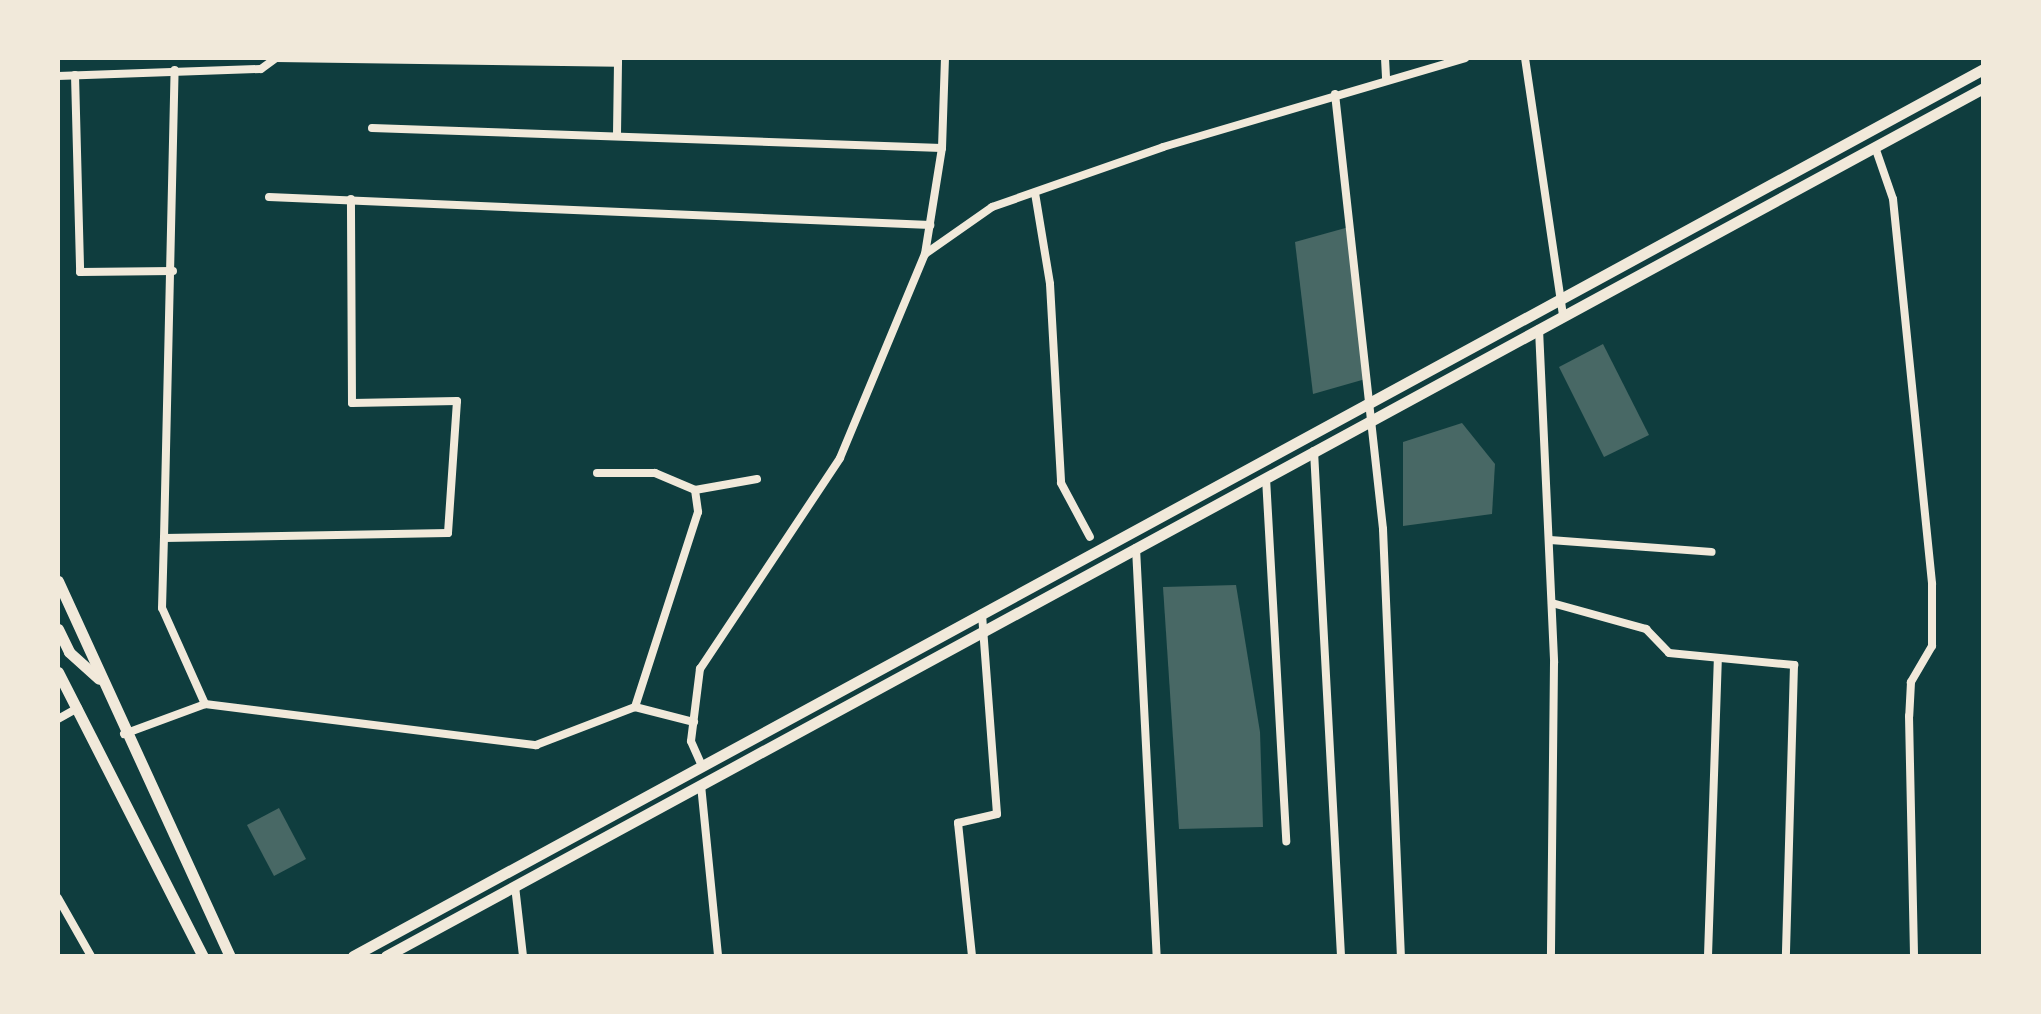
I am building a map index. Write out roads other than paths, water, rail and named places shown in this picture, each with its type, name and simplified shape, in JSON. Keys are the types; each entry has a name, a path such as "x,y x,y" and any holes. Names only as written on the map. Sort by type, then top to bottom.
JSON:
{"main road":[{"path":"353,956 1983,69"},
{"path":"386,956 1983,88"},
{"path":"58,581 124,734 230,956"},
{"path":"58,629 69,652 102,683"},
{"path":"58,672 203,956"}],"street":[{"path":"261,58 261,69"},
{"path":"58,76 261,69 276,58 618,61 617,134"},
{"path":"702,766 691,741 700,669 840,458 925,254 942,148 945,58"},
{"path":"1385,58 1386,79"},
{"path":"925,254 992,207 1335,94 1465,58"},
{"path":"1525,58 1563,316"},
{"path":"175,70 173,271 162,608 205,704"},
{"path":"75,75 80,272 173,271"},
{"path":"1335,94 1373,419 1401,956"},
{"path":"372,128 617,134 942,148"},
{"path":"1875,147 1893,199 1932,584 1932,646 1911,682 1909,716 1914,956"},
{"path":"1035,193 1050,284 1061,483 1090,537"},
{"path":"269,197 930,225"},
{"path":"164,538 448,533 457,401 352,403 351,199"},
{"path":"1539,329 1552,603 1551,956"},
{"path":"1314,451 1341,956"},
{"path":"597,473 655,473 695,490 757,479"},
{"path":"1266,478 1286,841"},
{"path":"635,707 698,512 695,490"},
{"path":"1550,540 1712,552"},
{"path":"1136,548 1157,956"},
{"path":"1552,603 1646,629 1669,653 1794,665 1786,956"},
{"path":"972,956 958,823 997,814 982,614"},
{"path":"1708,956 1718,658"},
{"path":"124,734 205,704 536,745 560,741 635,707 694,722"},
{"path":"58,719 78,708"},
{"path":"701,785 718,956"},
{"path":"515,886 523,956"},
{"path":"58,898 91,956"}]}
